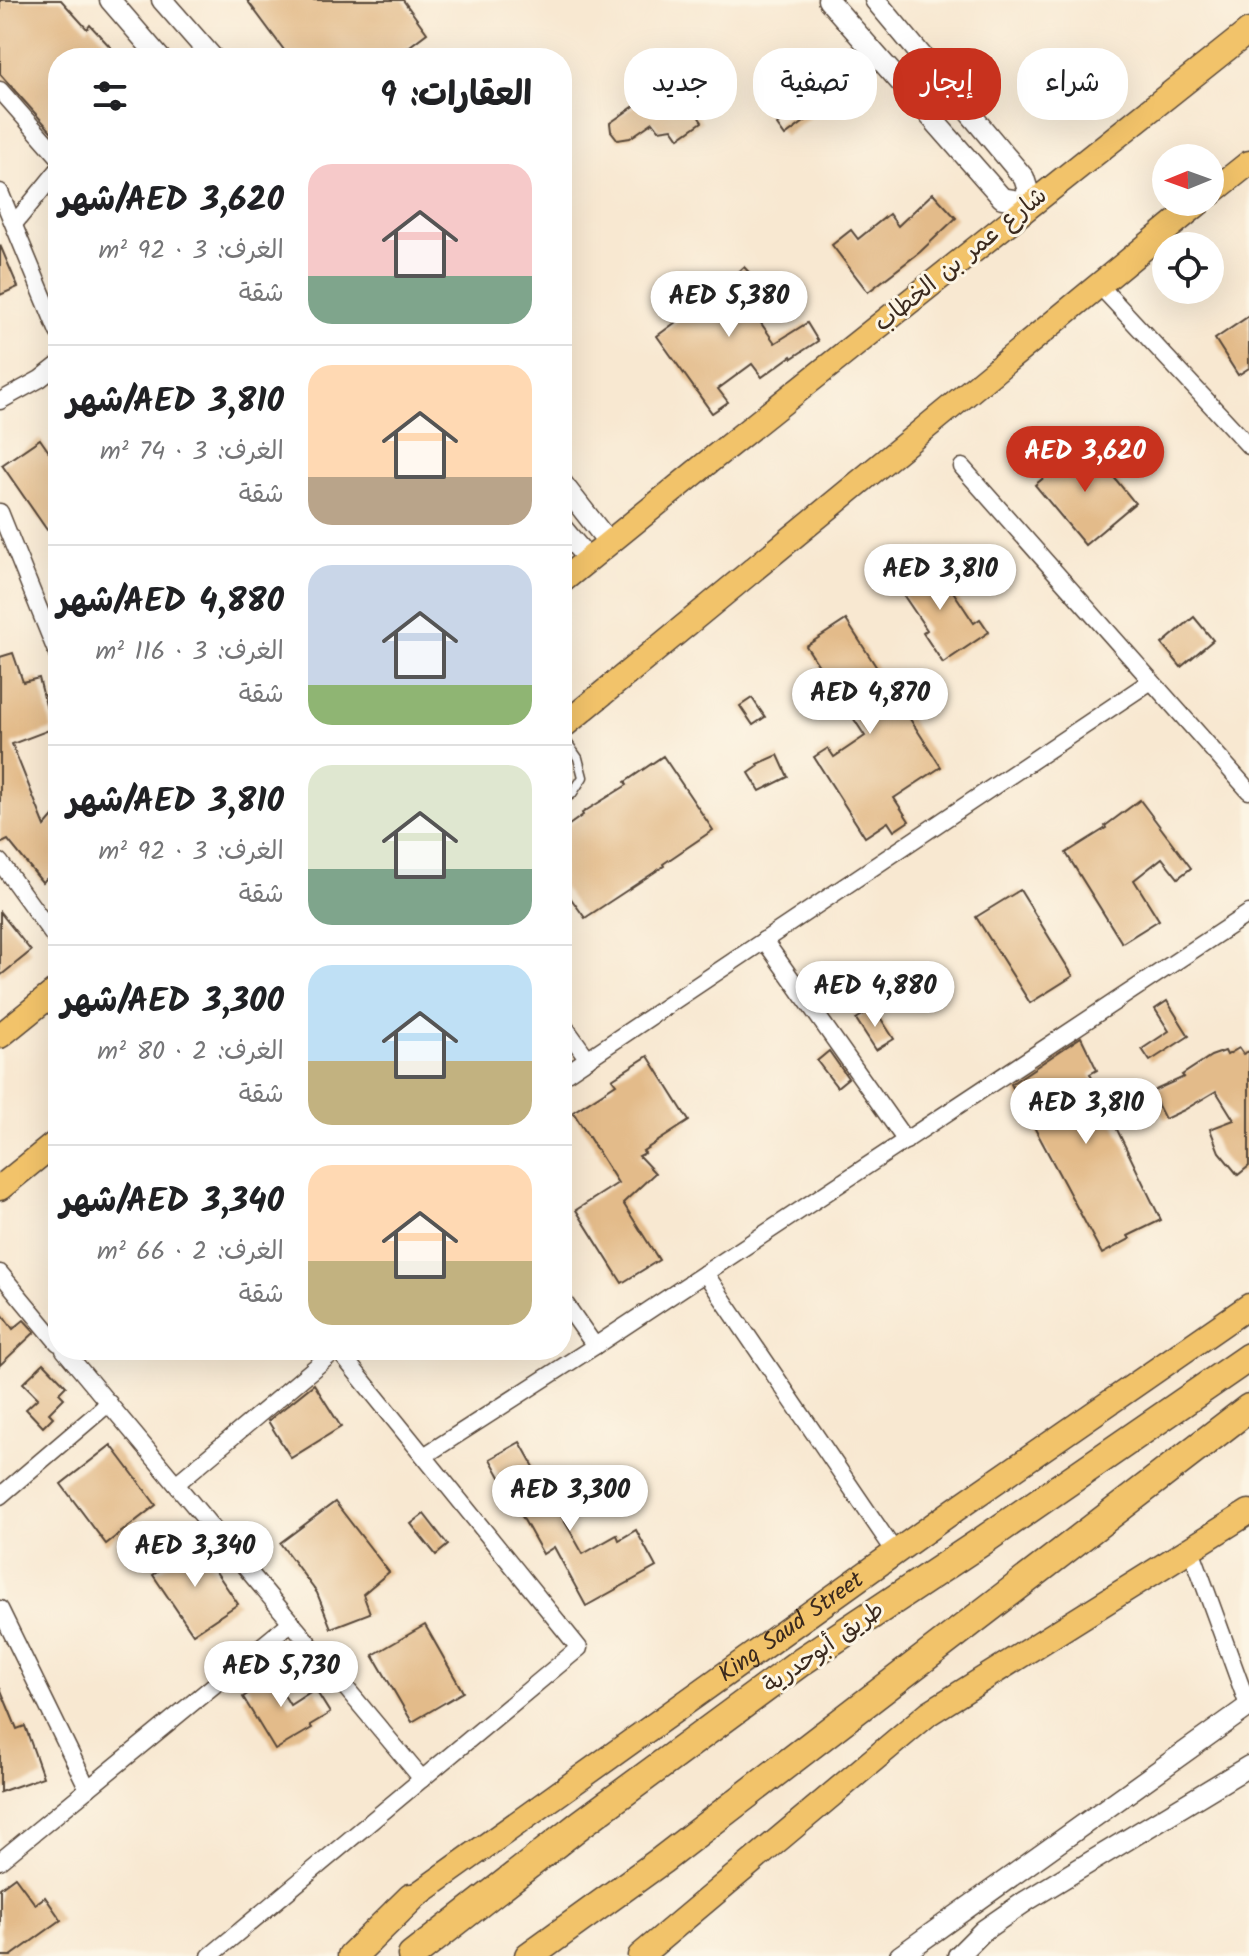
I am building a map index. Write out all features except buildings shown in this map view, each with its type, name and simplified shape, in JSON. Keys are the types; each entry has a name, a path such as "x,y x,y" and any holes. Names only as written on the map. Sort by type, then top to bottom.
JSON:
{"highway":[{"name":"طريق أبوحدرية","path":"412,1956 581,1824 802,1661 1249,1357"},
{"path":"529,1956 662,1860 1249,1408"},
{"path":"561,1956 662,1860"},
{"path":"352,1956 411,1898"}],"main road":[{"name":"شارع عمر بن الخطاب","path":"572,573 1249,31"},
{"path":"1224,183 1249,163"},
{"path":"572,719 1183,216"},
{"path":"0,1036 48,997"},
{"path":"0,1188 48,1149"},
{"name":"King Saud Street","path":"338,1956 411,1898 895,1552 1249,1306"},
{"path":"640,1956 929,1713 1249,1512"}],"street":[{"path":"110,0 151,48"},
{"path":"162,0 204,48"},
{"path":"828,0 1002,198 1032,203 1024,178 875,0"},
{"path":"0,90 48,145"},
{"path":"14,224 48,182"},
{"path":"0,192 48,307"},
{"path":"1099,285 1249,446"},
{"path":"0,401 48,373"},
{"path":"962,467 1249,791"},
{"path":"572,496 609,543"},
{"path":"0,512 8,554 48,636"},
{"path":"572,540 588,559"},
{"path":"572,1069 1151,681"},
{"path":"0,862 48,928"},
{"path":"424,1456 1249,913"},
{"path":"764,940 906,1141"},
{"path":"572,1037 588,1059"},
{"path":"0,1273 48,1331"},
{"path":"705,1273 895,1552"},
{"path":"572,1313 595,1346"},
{"path":"72,1360 422,1779"},
{"path":"176,1484 325,1360"},
{"path":"210,1956 579,1648 345,1360"},
{"path":"0,1496 109,1403"},
{"path":"900,1956 1248,1707 1191,1549"},
{"path":"0,1609 88,1789"},
{"path":"0,1861 291,1622"},
{"path":"958,1956 984,1930 1026,1901 1249,1766"}],"lane":[{"path":"572,749 583,777 572,794"}]}
